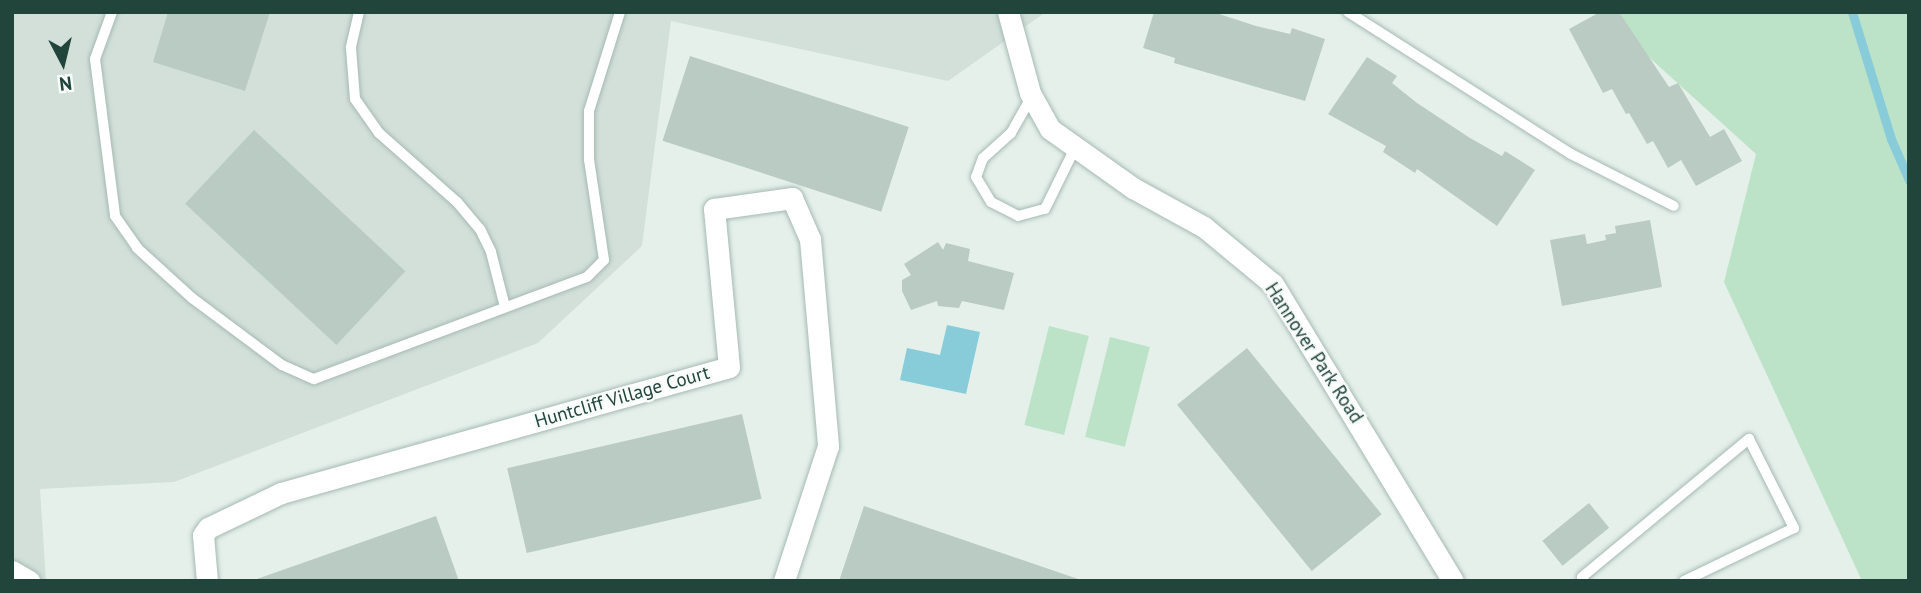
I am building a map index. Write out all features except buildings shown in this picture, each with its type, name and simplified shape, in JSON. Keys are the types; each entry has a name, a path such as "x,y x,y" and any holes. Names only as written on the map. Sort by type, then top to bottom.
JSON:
{"street":[{"name":"Hannover Park Road","path":"1008,12 1032,96 1050,129 1133,188 1203,227 1273,284 1453,581"},
{"name":"Huntcliff Village Court","path":"207,581 203,535 208,528 281,493 729,367 714,209 792,198 810,239 828,446 784,581"},
{"path":"12,571 29,581"}],"lane":[{"path":"112,12 95,59 115,216 137,248 192,298 282,365 314,379 587,277 604,260 589,160 589,111 620,12"},
{"path":"359,12 351,48 355,99 379,133 457,202 480,229 491,252 505,307"},
{"path":"1348,12 1571,153 1674,206"},
{"path":"1032,96 1011,133 983,158 976,177 991,202 1018,216 1045,209 1075,148"},
{"path":"1584,581 1582,577 1749,439 1794,528 1684,581"}],"shaded area":[{"path":"12,12 1046,12 948,81 671,21 642,246 538,343 174,482 40,489 46,581 12,581"}],"green space":[{"path":"1599,12 1909,12 1909,581 1862,581 1724,282 1756,154"},
{"path":"1049,326 1089,336 1064,435 1024,425"},
{"path":"1110,337 1150,347 1125,447 1085,437"}],"water":[{"path":"947,325 980,332 966,394 900,380 907,348 940,355"}],"waterway":[{"path":"1852,12 1891,139 1909,180"}]}
